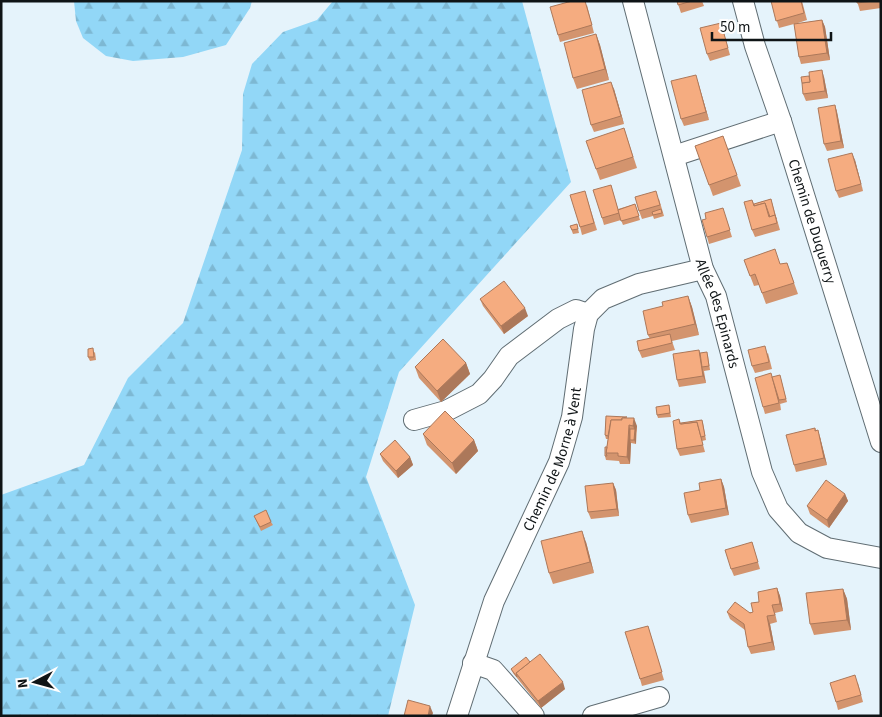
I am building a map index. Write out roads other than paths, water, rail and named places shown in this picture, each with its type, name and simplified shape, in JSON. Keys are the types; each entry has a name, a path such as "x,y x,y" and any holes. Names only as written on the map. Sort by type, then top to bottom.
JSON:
{"street":[{"name":"Allée des Epinards","path":"633,1 703,269 716,296 762,472 778,509 799,533 827,548 881,558"},
{"name":"Chemin de Duquerry","path":"743,1 755,46 781,121 881,442"},
{"path":"674,156 781,121"},
{"path":"414,420 446,410 479,394 509,356 558,319 576,310 588,314 604,299 639,284 703,269"},
{"name":"Chemin de Morne à Vent","path":"457,716 494,601 559,462 572,417 584,329 588,314"},
{"path":"473,663 493,670 534,716"},
{"path":"592,716 659,697"}]}
